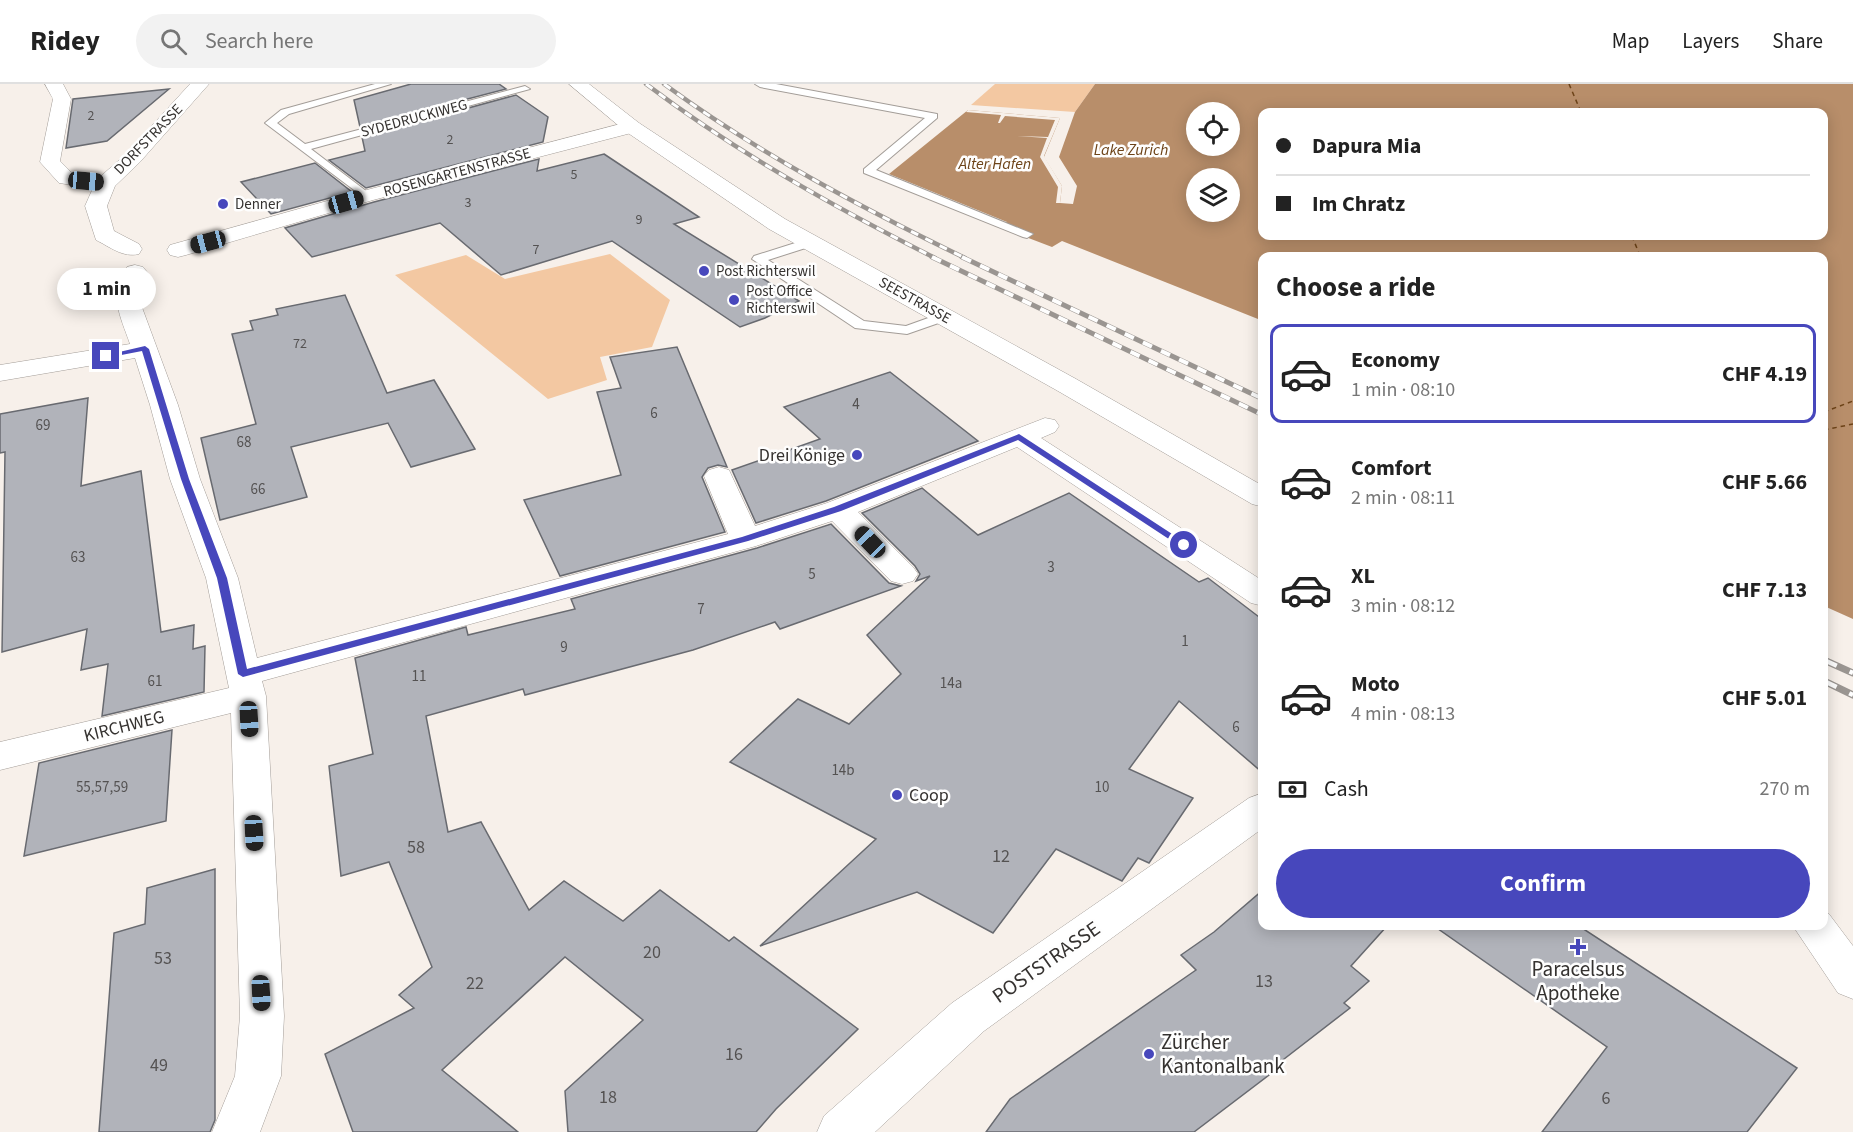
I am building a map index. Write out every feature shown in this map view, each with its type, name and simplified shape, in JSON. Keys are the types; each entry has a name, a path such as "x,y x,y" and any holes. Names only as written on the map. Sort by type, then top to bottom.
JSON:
{"street":[{"path":"54,84 62,99 50,162 66,179 106,183"},
{"name":"DORFSTRASSE","path":"140,256 104,235 96,206 106,183 133,158 200,84"},
{"name":"SEESTRASSE","path":"578,84 632,127 777,224 945,316 1258,495"},
{"name":"ROSENGARTENSTRASSE","path":"140,256 632,127"},
{"path":"140,256 128,289 128,302 185,479 222,578 246,685 262,1016 258,1076 236,1132"},
{"path":"0,373 145,349"},
{"name":"KIRCHWEG","path":"0,756 745,539 838,509 1032,431 1258,592"},
{"path":"719,476 745,539"},
{"path":"838,509 902,574"},
{"name":"POSTSTRASSE","path":"841,1132 968,1017 1258,812"},
{"path":"1817,930 1853,980"}],"lane":[{"path":"366,196 270,123 285,112 386,84"},
{"path":"760,84 933,116 868,171 1027,234"},
{"name":"SYDEDRUCKIWEG","path":"303,148 525,89"},
{"path":"811,242 758,259 860,325 908,330 945,316"}],"shaded area":[{"path":"995,84 1095,84 1075,112 971,105"},
{"path":"610,254 670,300 652,347 600,357 607,380 548,399 395,275 466,255 505,279"}],"water":[{"name":"Lake Zurich","path":"1095,84 1853,84 1853,619 1828,608 1828,252 1258,252 1258,319 1062,241 1052,247 1000,227 1007,222 889,174 968,110 1060,118 1044,157 1062,186 1060,203 1073,204 1077,186 1059,157 1075,112"}],"pier":[{"path":"968,110 1060,118 1044,156 1062,186 1060,203 1056,203 1058,187 1040,157 1047,138 1017,136 1048,137 1055,120 1005,116 998,123 1001,115 966,112"}],"building":[{"path":"411,84 499,84 506,89 360,127 354,100"},
{"path":"169,89 107,141 66,148 73,99"},
{"path":"516,95 548,117 543,142 366,188 329,160 365,151 362,137"},
{"path":"604,154 699,217 674,224 799,301 765,318 740,327 612,241 501,275 440,223 312,257 285,228 539,159 537,171"},
{"path":"315,163 352,192 271,214 241,182"},
{"path":"345,295 387,393 434,380 475,449 411,467 388,423 291,447 307,497 220,520 201,438 256,424 232,334 253,330 250,321 278,315 276,309"},
{"path":"677,347 727,467 718,465 708,468 702,477 725,532 560,576 524,500 621,475 597,392 621,388 610,357"},
{"name":"Drei Könige","path":"890,372 978,441 826,501 756,523 732,470 820,439 784,407"},
{"path":"88,398 81,486 141,471 161,632 194,625 193,649 205,646 204,692 102,716 108,664 81,670 87,629 2,652 5,452 0,453 0,414"},
{"path":"922,488 978,535 1069,493 1199,582 1208,578 1258,616 1258,769 1179,701 1129,769 1193,798 1149,863 1138,858 1122,881 1056,849 993,933 917,892 760,946 876,839 730,762 798,699 849,724 901,674 867,635 930,576 916,581 920,574 915,566 862,513"},
{"path":"831,524 889,583 901,586 780,629 775,622 693,650 525,695 523,689 426,716 448,832 481,822 529,910 564,881 623,921 660,890 729,941 734,937 858,1029 776,1109 756,1132 568,1132 565,1091 643,1020 565,957 442,1070 518,1132 353,1132 325,1054 414,1008 399,995 432,967 389,862 341,876 329,766 373,754 355,658 466,627 468,635 575,609 571,599 757,548"},
{"path":"172,730 166,821 24,856 39,763"},
{"path":"215,869 215,1120 210,1132 99,1132 114,933 145,924 147,888"},
{"path":"1258,894 1258,930 1383,930 1351,966 1369,981 1344,1003 1350,1008 1266,1073 1269,1075 1194,1132 986,1132 1010,1099 1196,970 1181,955 1214,932"},
{"path":"1440,930 1585,930 1797,1068 1747,1132 1542,1132 1607,1047"}],"ferry route":[{"path":"1569,84 1579,108"},
{"path":"1634,240 1638,252"},
{"path":"1828,410 1853,401"},
{"path":"1828,429 1853,424"}],"railway":[{"path":"646,84 715,133 786,177 935,258"},
{"path":"664,84 736,133 810,178 965,258"},
{"path":"932,257 1258,413"},
{"path":"962,257 1258,397"},
{"path":"1828,662 1853,673"},
{"path":"1828,683 1853,695"}],"place":[{"name":"Denner","path":"223,204"},
{"name":"Post Richterswil","path":"704,271"},
{"name":"Post Office Richterswil","path":"734,300"},
{"name":"Drei Könige","path":"857,455"},
{"name":"Coop","path":"897,795"},
{"name":"Paracelsus Apotheke","path":"1578,947"},
{"name":"Zürcher Kantonalbank","path":"1149,1054"}],"route":[{"path":"106,356 145,349 185,479 222,578 243,674 745,539 838,509 1019,436 1184,545"}],"water label":[{"name":"Alter Hafen","path":"995,163"}]}
